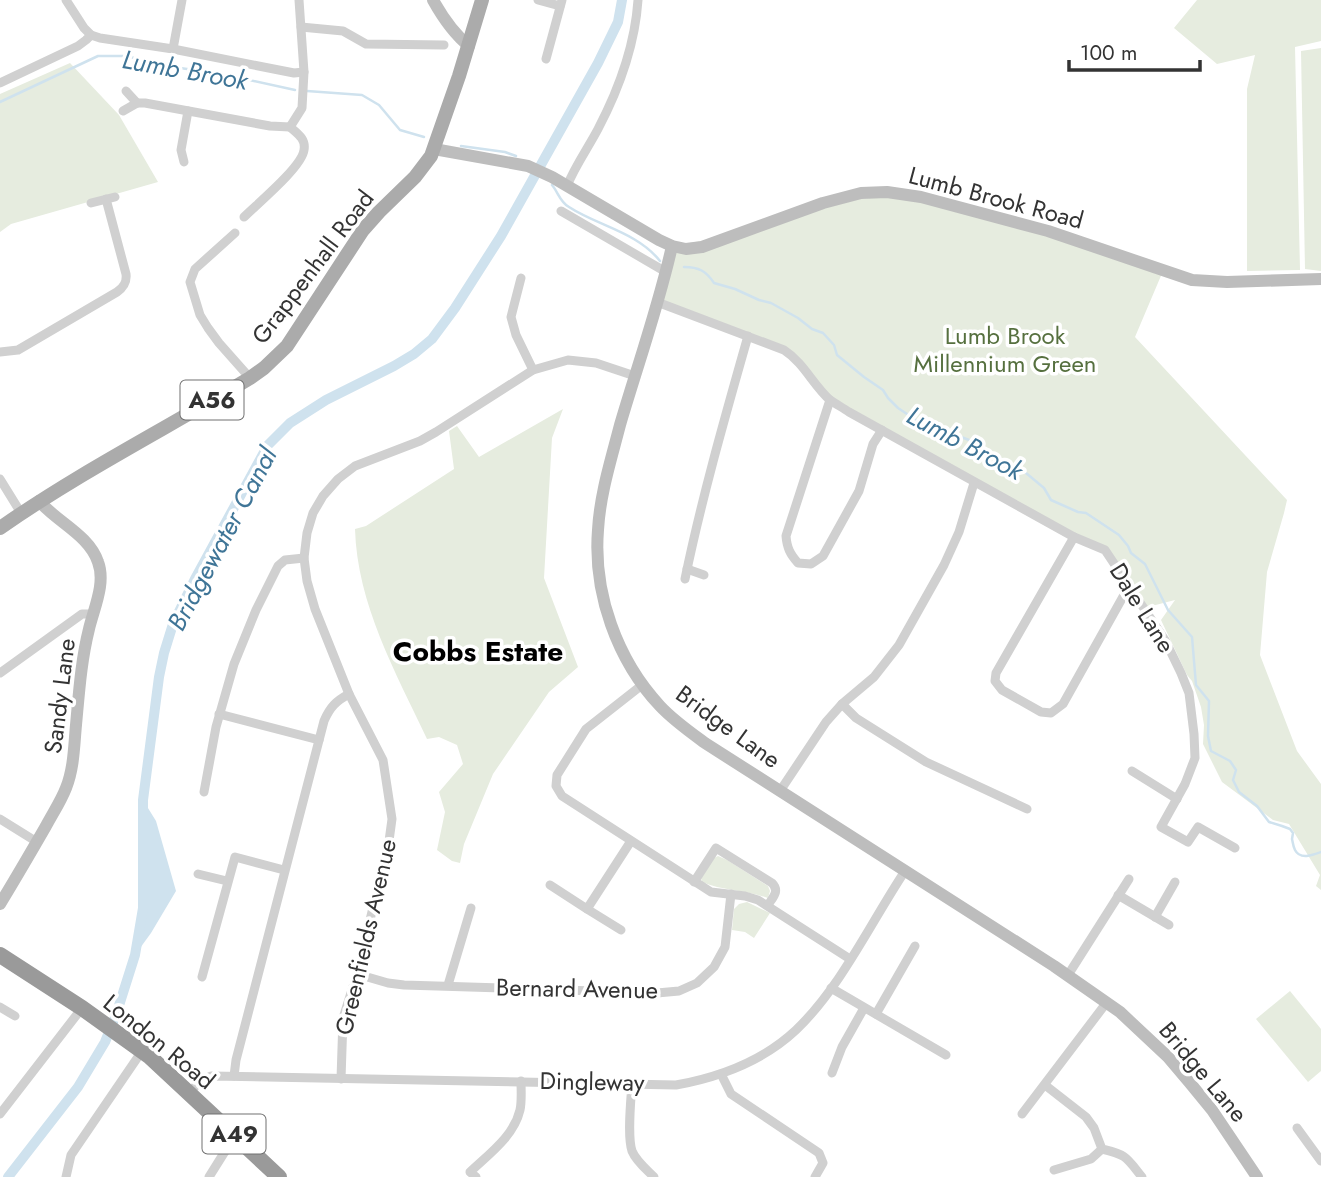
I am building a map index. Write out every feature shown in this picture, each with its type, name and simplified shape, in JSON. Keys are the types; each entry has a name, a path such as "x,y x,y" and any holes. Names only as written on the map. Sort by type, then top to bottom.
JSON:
{"highway":[{"name":"London Road","path":"0,955 142,1051 279,1177"}],"main road":[{"name":"A56","path":"434,149 482,0"},
{"name":"Grappenhall Road","path":"0,528 39,501 264,368 287,346 363,230 419,172 434,149"}],"street":[{"path":"66,0 84,28 91,35 100,38 173,49 294,74 304,72"},
{"path":"173,49 182,0"},
{"path":"290,127 302,107 304,72 299,0"},
{"path":"433,0 448,26 469,46"},
{"path":"538,0 561,3 546,60"},
{"path":"567,186 620,81 636,24 638,0"},
{"path":"301,27 344,31 366,44 444,45"},
{"path":"0,83 78,46 91,35"},
{"path":"127,91 137,103"},
{"path":"123,111 137,103 145,103 270,127 290,127 300,135 304,149 299,163 244,217"},
{"path":"184,162 181,150 188,111"},
{"name":"Lumb Brook Road","path":"434,149 522,163 659,240 686,249 702,247 831,201 861,193 887,192 921,197 1048,231 1192,280 1227,282 1321,279"},
{"path":"0,352 18,350 123,286 126,274 110,198 91,203"},
{"path":"561,211 666,272"},
{"path":"235,233 195,269 190,282 200,316 219,343 250,378"},
{"name":"Bridge Lane","path":"672,246 607,473 597,531 598,559 608,617 621,650 642,685 661,708 705,743 1069,975 1107,1002 1168,1057 1213,1110 1257,1177"},
{"path":"521,278 511,317 516,335 533,370"},
{"name":"Dale Lane","path":"657,302 784,351 793,356 830,400 974,483 1074,537 1105,550 1165,640 1188,693 1196,752 1191,773 1161,827 1188,842 1198,827 1235,848"},
{"path":"704,575 686,574 712,463 748,337"},
{"name":"Greenfields Avenue","path":"341,1079 343,1018 393,819 383,760 349,694 315,609 307,581 304,558 313,513 338,479 355,467 420,441 533,370 568,360 596,363 635,376"},
{"path":"830,400 786,536 787,547 797,563 811,564 823,556 859,491 873,444 882,430"},
{"path":"0,479 21,513"},
{"path":"780,791 826,722 842,704 879,672 909,628 959,532 974,483"},
{"name":"Sandy Lane","path":"0,904 63,794 71,772 85,644 100,590 101,578 93,551 39,501"},
{"path":"1074,537 996,673 995,681 1002,690 1041,712 1051,713 1063,704 1129,586"},
{"path":"204,792 219,714 234,664 256,610 278,566 285,560 304,558"},
{"path":"0,673 82,614 93,614"},
{"path":"642,685 586,729 557,775 556,786 562,796 711,892 745,896 768,905 850,959"},
{"path":"234,1076 324,720 336,701 349,694"},
{"path":"842,704 856,718 926,762 1027,809"},
{"path":"219,714 319,740"},
{"path":"1132,771 1177,799"},
{"path":"0,819 37,842"},
{"path":"587,909 631,841"},
{"path":"694,882 716,848 776,887 768,905"},
{"path":"202,977 235,857 284,870"},
{"name":"Dingleway","path":"188,1093 211,1076 676,1084 721,1074 771,1049 795,1031 818,1006 905,871"},
{"path":"198,874 227,881"},
{"path":"1069,975 1129,879"},
{"path":"1155,917 1175,882"},
{"path":"550,886 621,930"},
{"name":"Bernard Avenue","path":"356,974 404,985 657,993 680,991 697,983 714,967 725,947 731,894"},
{"path":"1118,895 1169,925"},
{"path":"448,985 471,908"},
{"path":"876,1014 915,946"},
{"path":"831,988 946,1055"},
{"path":"1022,1114 1107,1002"},
{"path":"0,1007 15,1016"},
{"path":"0,1114 82,1008"},
{"path":"832,1073 842,1047 864,1008"},
{"path":"66,1177 71,1155 142,1051"},
{"path":"721,1074 732,1094 819,1153 823,1163 815,1177"},
{"path":"475,1177 470,1172 514,1125 521,1108 521,1081"},
{"path":"632,1083 630,1143 639,1162 654,1177"},
{"path":"1045,1085 1086,1117 1094,1128 1102,1149"},
{"path":"1297,1128 1321,1161"},
{"path":"209,1177 236,1137"},
{"path":"1054,1170 1091,1159 1102,1149"},
{"path":"1102,1149 1120,1153 1130,1160 1142,1177"}],"green space":[{"path":"1197,0 1321,0 1321,41 1295,47 1300,270 1247,271 1247,89 1255,55 1217,64 1174,28"},
{"path":"1321,48 1321,271 1305,269 1301,51"},
{"path":"70,63 119,115 158,182 11,224 0,232 0,94"},
{"name":"Lumb Brook Millennium Green","path":"907,194 1163,271 1135,337 1287,500 1267,572 1260,655 1297,751 1321,784 1321,890 1316,886 1320,875 1289,824 1273,820 1222,782 1203,744 1201,707 1192,681 1161,620 1175,600 1144,608 1105,550 830,400 793,356 657,302 672,246 736,235 823,203"},
{"path":"563,409 552,438 544,578 578,667 549,692 493,774 464,844 460,863 452,861 437,850 445,812 439,792 463,764 457,745 439,737 427,739 391,663 370,611 357,557 355,529 366,526 454,469 449,431 457,426 479,457"},
{"path":"718,856 768,886 768,898 702,882 701,878"},
{"path":"747,902 770,913 754,938 745,932 732,930 734,909"},
{"path":"1290,991 1321,1029 1321,1071 1308,1082 1256,1019"}],"water":[{"path":"143,800 156,821 176,891 135,955 143,908"}],"waterway":[{"name":"Bridgewater Canal","path":"8,1177 78,1087 105,1042 135,955 143,908 143,800 159,677 173,624 195,579 268,445 290,423 326,400 414,354 432,339 455,308 501,236 598,63 618,22 622,0"},
{"name":"Lumb Brook","path":"0,102 98,56 126,56 295,90"},
{"name":"Lumb Brook","path":"307,91 362,95 379,105 400,130 424,137"},
{"path":"461,146 516,156"},
{"name":"Lumb Brook","path":"552,185 566,205 629,236 651,251 660,261"},
{"name":"Lumb Brook","path":"684,267 698,269 714,283 771,303 823,333 834,345 837,355 883,390 898,408 925,426 969,440 979,449 1026,473 1044,488 1051,500 1086,513 1119,535 1131,553 1145,564 1168,610 1192,637 1196,685 1209,701 1208,736 1211,751 1230,761 1236,770 1233,780 1239,792 1257,806 1269,822 1290,829 1297,853 1307,856 1321,852"}],"district":[{"name":"Cobbs Estate","path":"478,651"}]}
